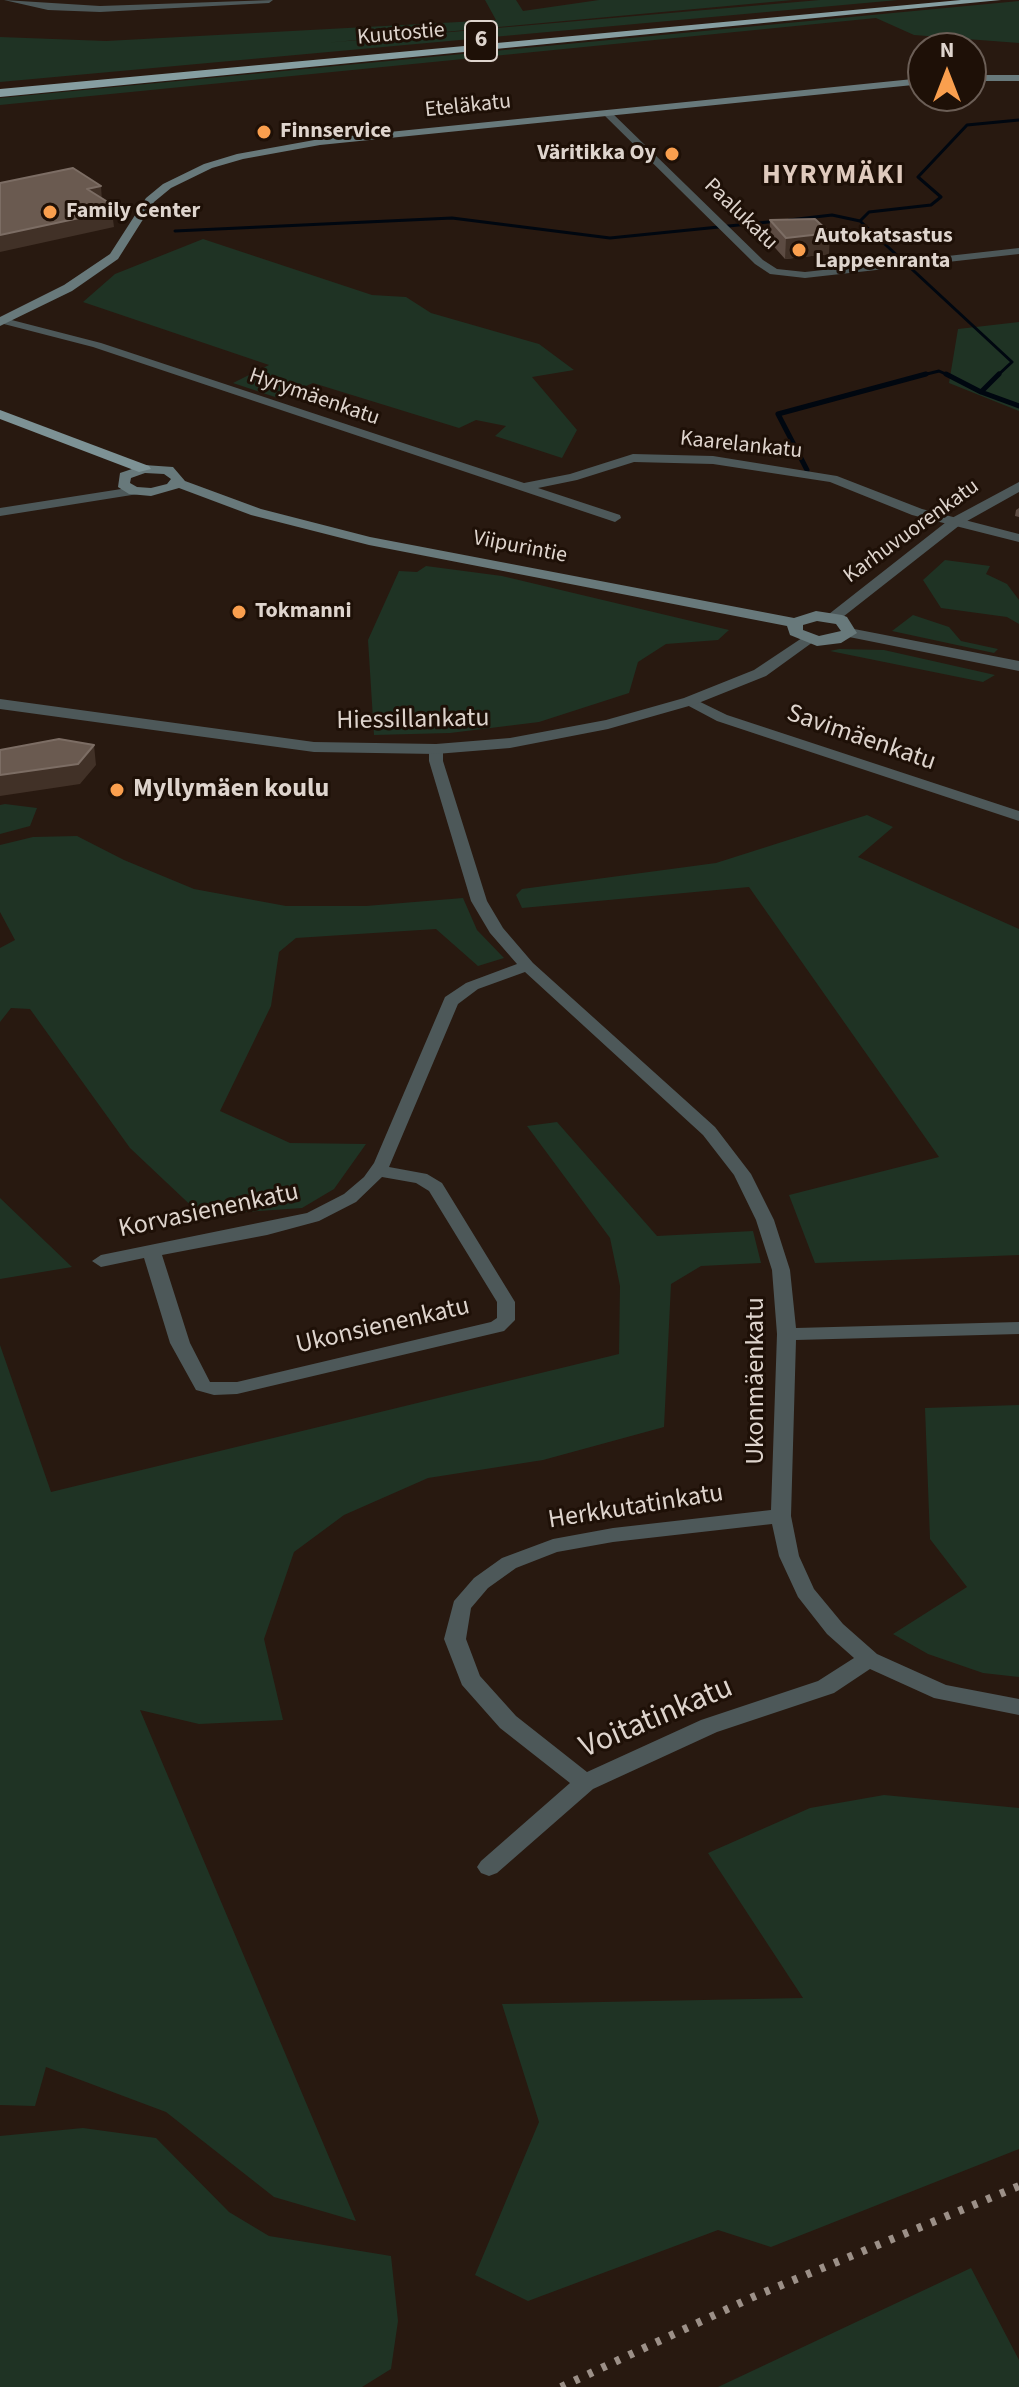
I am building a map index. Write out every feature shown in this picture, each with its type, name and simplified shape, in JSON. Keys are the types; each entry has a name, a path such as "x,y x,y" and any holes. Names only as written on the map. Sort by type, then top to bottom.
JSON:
{"highway":[{"name":"Kuutostie","path":"0,86 925,0"},
{"name":"Kuutostie","path":"0,94 996,0"}],"main road":[{"path":"987,78 1019,78"},
{"name":"Eteläkatu","path":"1,319 68,288 114,256 150,200 177,181 208,166 277,148 907,83"},
{"path":"0,414 144,469"},
{"path":"0,427 113,467 124,478"},
{"path":"124,478 144,469"},
{"name":"Viipurintie","path":"144,469 168,470 178,476 178,483 239,507"},
{"path":"124,478 123,484 134,491"},
{"path":"151,492 178,483"},
{"name":"Viipurintie","path":"134,491 239,507 369,541 795,623 816,616 834,617"},
{"path":"795,623 795,632 808,639 827,641 849,633 847,624 834,617"}],"street":[{"path":"8,0 48,7 100,9 269,0"},
{"name":"Paalukatu","path":"607,113 759,262 774,272 805,275 1019,251"},
{"name":"Hyrymäenkatu","path":"1,319 97,345 519,489 615,518"},
{"name":"Kaarelankatu","path":"519,489 573,477 633,458 713,460 833,479 917,512 1019,538"},
{"path":"6,511 101,489 124,478"},
{"name":"Karhuvuorenkatu","path":"834,617 955,522 1019,486"},
{"path":"6,511 134,491"},
{"path":"849,633 1019,666"},
{"name":"Hiessillankatu","path":"0,704 314,747 436,749 568,734 690,701 760,673 808,639"},
{"name":"Savimäenkatu","path":"690,701 736,722 1019,816"},
{"name":"Ukonmäenkatu","path":"436,749 436,761 479,901 496,930 527,966 686,1107 742,1174 765,1220 781,1270 787,1334 781,1516 789,1556 805,1592 835,1629 869,1659 942,1692 1019,1707"},
{"name":"Korvasienenkatu","path":"101,1261 313,1217 350,1198 378,1171 451,1001 472,986 527,966"},
{"name":"Ukonsienenkatu","path":"151,1250 180,1343 203,1386 214,1389 237,1388 497,1327 506,1320 506,1302 436,1187 421,1178 378,1171"},
{"path":"787,1334 1019,1328"},
{"name":"Herkkutatinkatu","path":"585,1783 508,1722 470,1679 455,1639 461,1606 481,1583 509,1563 553,1546 613,1535 781,1516"},
{"name":"Voitatinkatu","path":"489,1867 585,1783 709,1726 826,1687 869,1659"}],"green space":[{"path":"485,0 516,0 523,11 599,0 793,0 324,43 820,0 898,0 0,82 0,37 106,41 496,20"},
{"path":"1019,1 1019,43 987,41 987,32 907,32 876,18 0,105 0,98"},
{"path":"203,239 372,295 406,297 431,313 539,344 574,370 532,377 577,430 562,458 495,436 506,426 476,420 459,428 313,383 278,398 233,383 269,365 83,302 115,274"},
{"path":"1019,322 1019,411 949,383 958,329"},
{"path":"945,560 990,566 986,574 1007,584 1019,600 1019,624 1007,617 941,608 923,580"},
{"path":"426,566 502,576 729,630 718,640 666,644 638,662 629,693 539,722 450,733 374,735 368,640 399,571 417,572"},
{"path":"913,615 949,627 961,641 998,649 994,653 892,631"},
{"path":"884,650 995,675 983,682 830,651"},
{"path":"0,805 37,808 30,826 0,834"},
{"path":"867,815 893,827 858,857 1019,929 1019,1255 815,1263 789,1195 939,1157 749,887 522,908 516,895 522,889 716,863"},
{"path":"77,836 124,860 194,889 286,906 366,906 463,898 477,930 504,958 478,966 436,929 296,938 279,952 271,1006 220,1111 290,1143 366,1144 334,1189 302,1208 201,1215 130,1148 30,1009 11,1008 0,1022 0,948 15,940 0,912 0,845 33,837"},
{"path":"557,1122 657,1236 753,1231 761,1263 701,1266 671,1284 664,1427 543,1460 428,1478 344,1515 294,1552 264,1639 283,1720 199,1724 140,1710 356,2221 274,2197 166,2112 46,2067 35,2106 0,2105 0,1345 51,1492 619,1354 620,1286 610,1238 527,1126"},
{"path":"0,1198 72,1267 0,1279"},
{"path":"1019,1405 1019,1677 983,1673 928,1654 893,1634 967,1587 930,1539 925,1408"},
{"path":"884,1795 1019,1808 1019,2149 771,2247 718,2230 528,2301 475,2275 539,2122 502,2004 803,1998 708,1853 810,1808"},
{"path":"83,2128 156,2138 229,2212 269,2236 391,2256 398,2321 391,2369 362,2387 0,2387 0,2136"},
{"path":"971,2268 1019,2360 1019,2387 718,2387"}],"building":[{"name":"Family Center","path":"73,168 101,186 87,189 111,204 104,206 112,211 0,235 0,183"},
{"path":"815,219 830,233 786,238 770,220"},
{"path":"59,739 94,745 78,764 0,775 0,750"}],"waterway":[{"path":"860,221 869,212 931,205 941,197 918,177 967,125 1019,120"},
{"path":"789,220 832,215 860,221"},
{"path":"175,231 452,218 610,238 778,221"},
{"path":"860,221 1012,362 997,376"},
{"path":"919,376 939,371 949,376"},
{"path":"807,470 778,414 926,374"},
{"path":"949,376 981,392"},
{"path":"981,392 997,376"},
{"path":"981,392 1019,406"}],"railway":[{"path":"561,2387 753,2297 1019,2186"}],"place":[{"name":"Finnservice","path":"264,132"},
{"name":"Väritikka Oy","path":"672,154"},
{"name":"Family Center","path":"50,212"},
{"name":"Autokatsastus Lappeenranta","path":"799,250"},
{"name":"Tokmanni","path":"239,612"},
{"name":"Myllymäen koulu","path":"117,790"}],"district":[{"name":"HYRYMÄKI","path":"834,177"}]}
